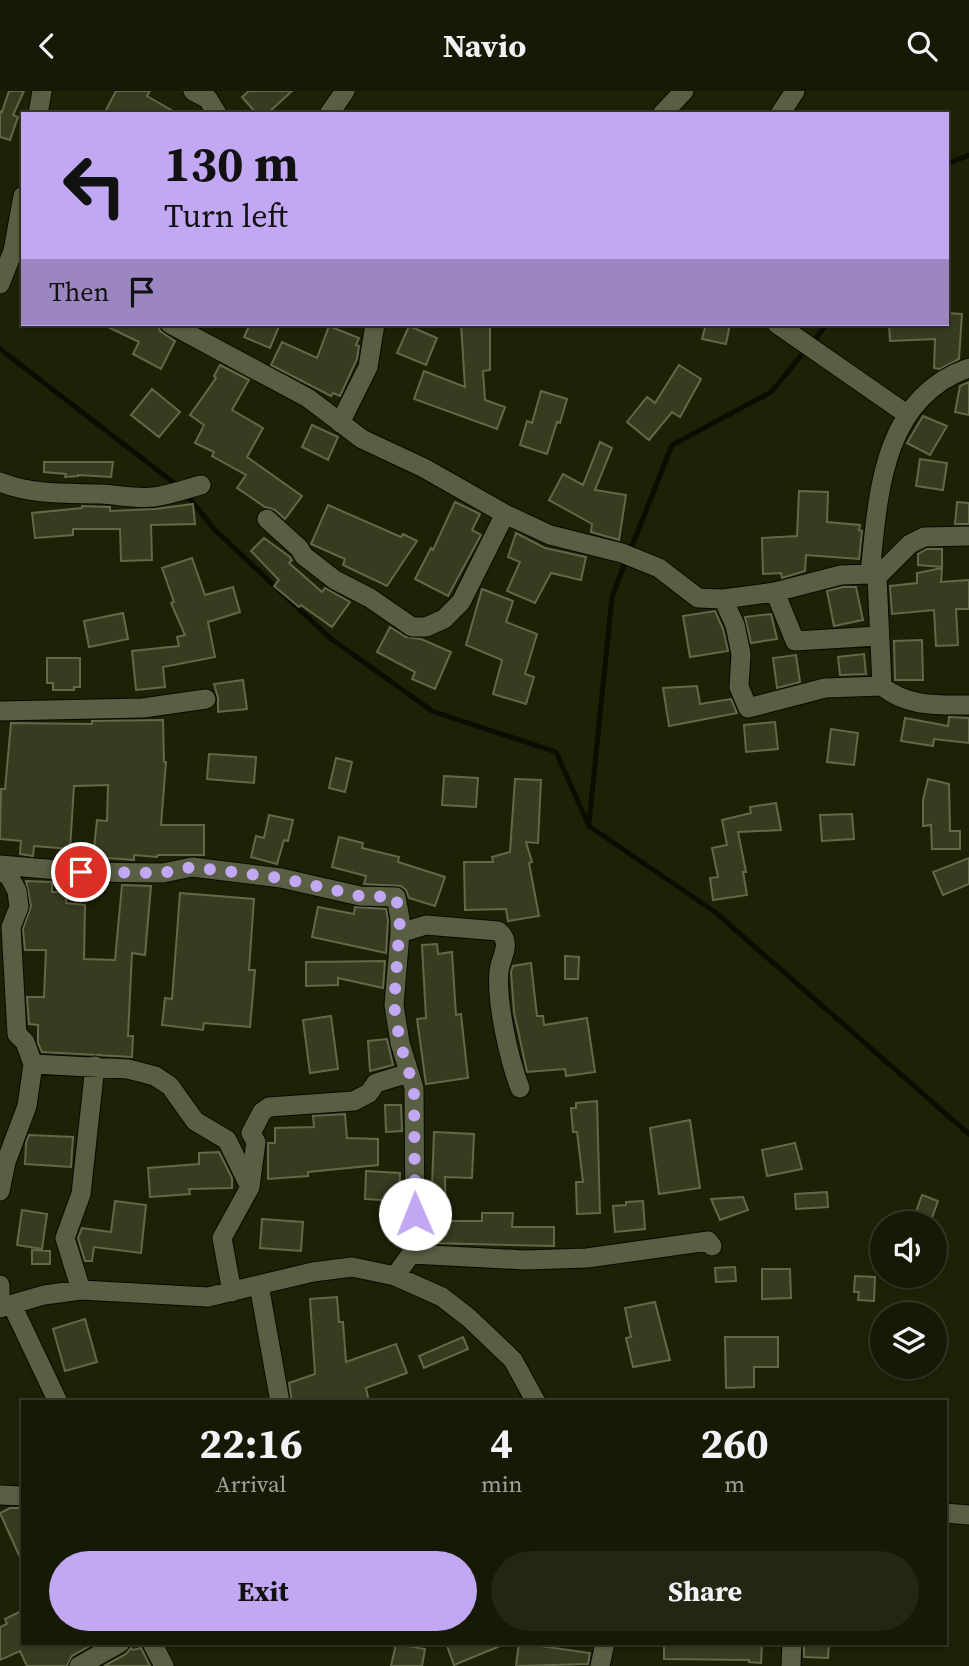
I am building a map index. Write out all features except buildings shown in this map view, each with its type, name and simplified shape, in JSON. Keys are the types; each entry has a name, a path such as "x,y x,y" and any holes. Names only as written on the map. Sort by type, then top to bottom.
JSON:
{"street":[{"path":"38,112 42,91"},
{"path":"192,91 208,99 216,112"},
{"path":"330,112 345,91"},
{"path":"664,112 684,91"},
{"path":"781,112 795,91"},
{"path":"0,283 18,254 21,219"},
{"path":"174,326 308,398 362,439 424,468 505,514 550,535 622,554 659,568 698,598 723,599 775,592 841,575 873,575 910,544 924,537 969,536"},
{"path":"340,423 368,367 375,326"},
{"path":"780,326 908,415"},
{"path":"882,686 873,575 878,499 886,461 892,443 908,415 936,384 969,368"},
{"path":"0,482 15,488 70,495 100,494 139,498 158,497 201,485"},
{"path":"267,519 299,548 304,556 334,580 370,598 412,627 426,627 444,619 461,602 505,514"},
{"path":"775,592 795,641 878,636"},
{"path":"723,599 735,625 741,654 739,687 748,708 825,688 882,686 909,702 969,705"},
{"path":"1,714 143,708 206,699"},
{"path":"0,865 163,873 192,867 281,878 360,896 396,897 400,933 394,1005 400,1043 414,1088 415,1235 411,1254 395,1276"},
{"path":"0,871 9,876 17,891 19,907 11,926 17,1034 25,1042 33,1064 27,1106 1,1182"},
{"path":"400,933 426,925 498,931 504,936 506,945 499,968 500,994 512,1068 520,1089"},
{"path":"0,1037 25,1042"},
{"path":"33,1064 128,1069 155,1076 170,1086 195,1121 227,1140 250,1187"},
{"path":"81,1290 65,1238 81,1194 94,1066"},
{"path":"232,1292 222,1238 250,1187 256,1142 251,1133 262,1112 269,1107 354,1101 369,1093 376,1083 409,1073"},
{"path":"411,1254 524,1260 587,1258 708,1241 712,1246"},
{"path":"4,1302 81,1290 208,1297 313,1272 352,1268 395,1276 442,1297 470,1318 513,1360 535,1400"},
{"path":"0,1285 4,1302 57,1400"},
{"path":"259,1285 280,1400"},
{"path":"0,1495 21,1496"},
{"path":"947,1513 969,1515"},
{"path":"79,1666 116,1645"},
{"path":"153,1645 164,1666"},
{"path":"791,1666 792,1645"}],"waterway":[{"path":"949,163 969,155"},
{"path":"812,343 825,326"},
{"path":"0,349 178,486"},
{"path":"630,551 672,445 771,392 805,351"},
{"path":"185,493 215,530 330,638 432,711 556,752 589,826 715,912 969,1134"},
{"path":"589,823 612,597 626,560"}],"route":[{"path":"81,872 163,873 192,867 281,878 360,896 396,897 400,939 394,1005 400,1043 414,1088 415,1214"}]}
